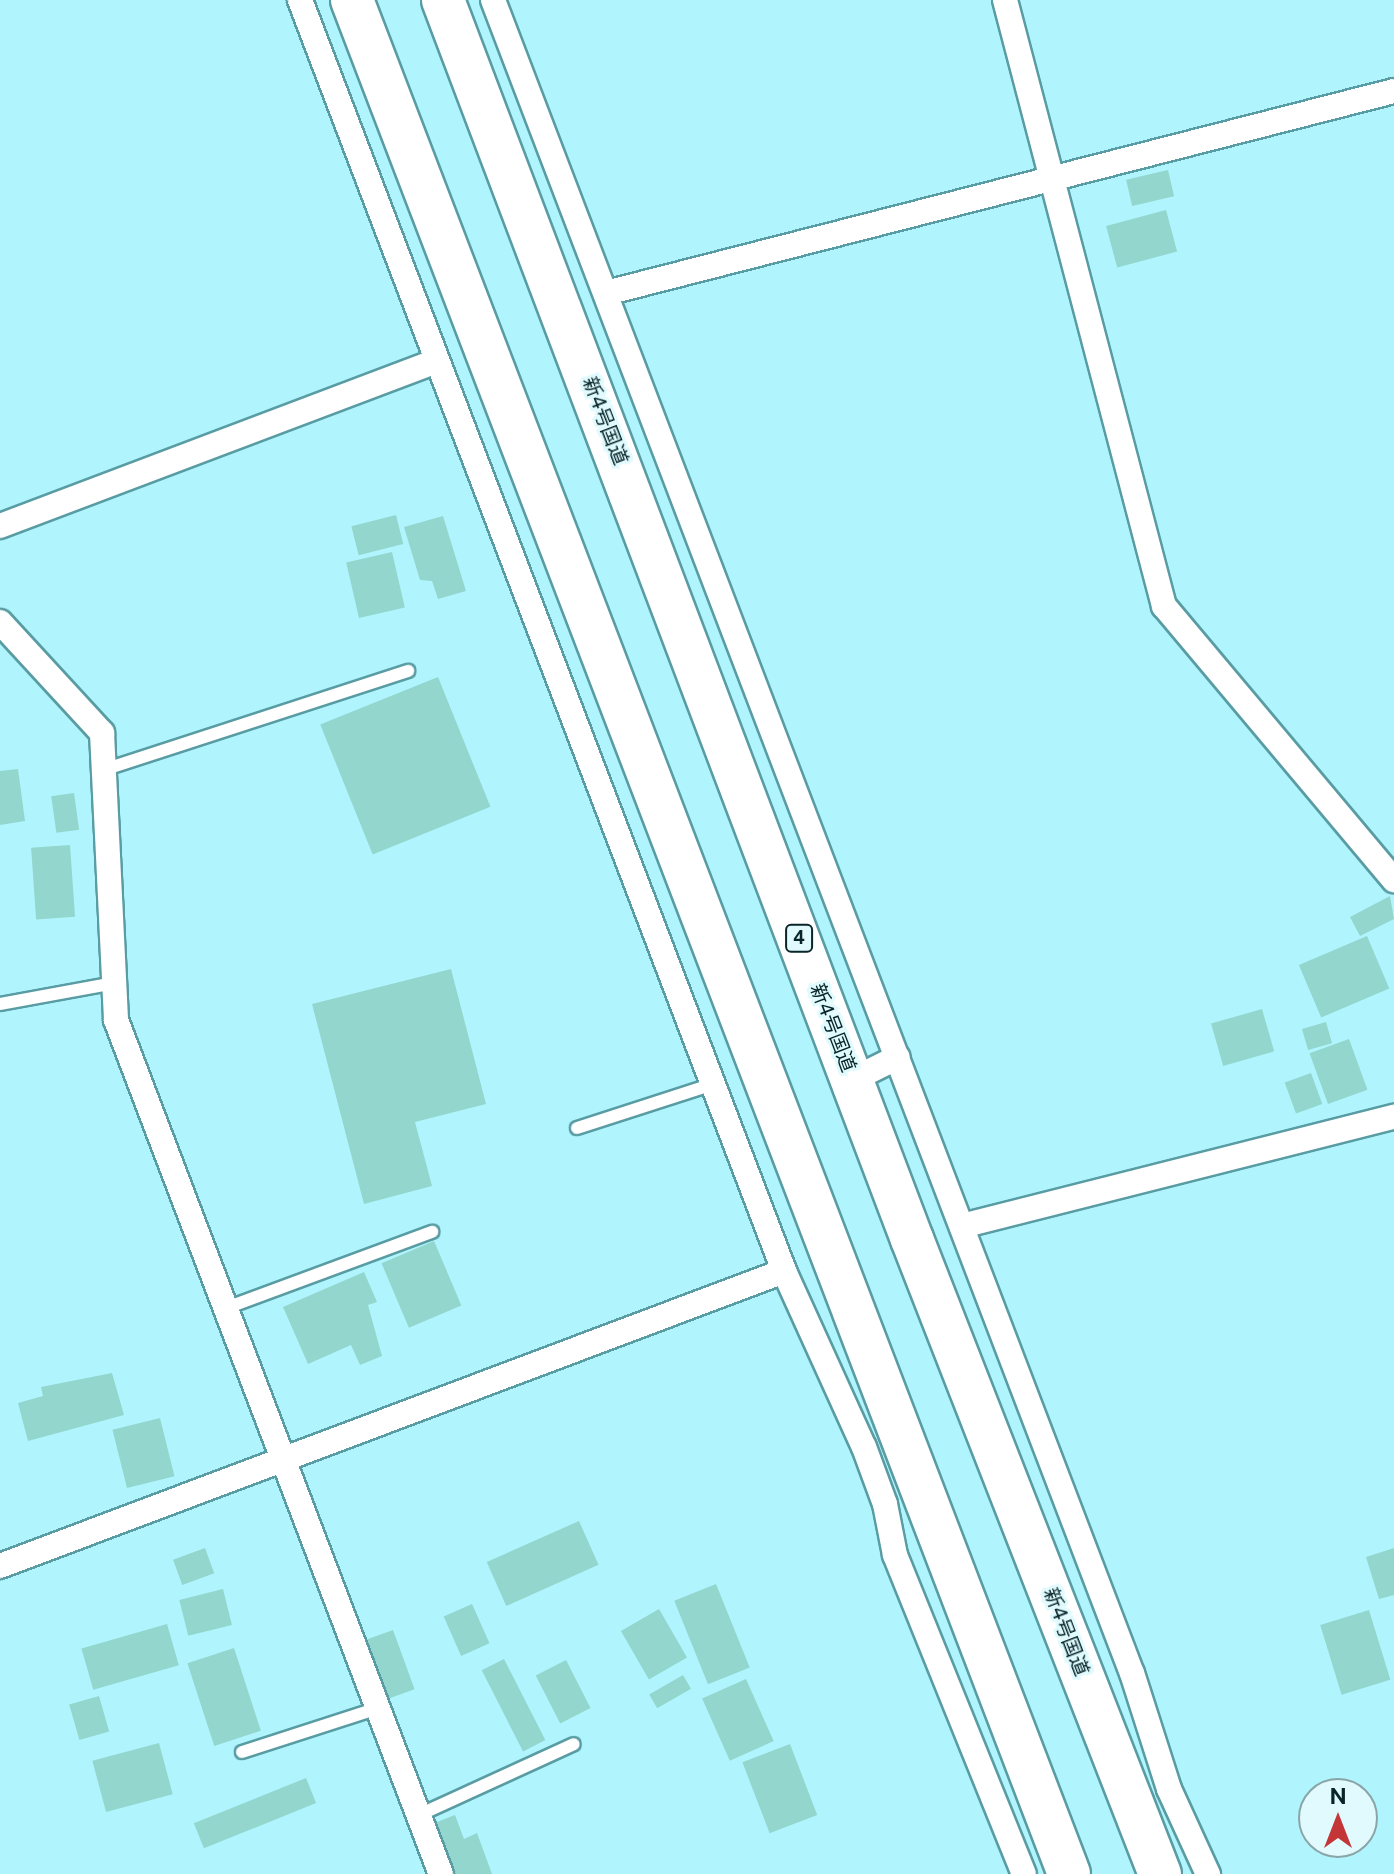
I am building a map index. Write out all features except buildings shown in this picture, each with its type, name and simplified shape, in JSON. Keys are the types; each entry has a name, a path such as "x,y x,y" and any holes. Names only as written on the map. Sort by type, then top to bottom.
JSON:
{"highway":[{"path":"352,0 880,1435 1069,1874"},
{"name":"新4号国道","path":"443,0 852,1080 1160,1874"}],"street":[{"path":"300,0 784,1271 880,1435 885,1504 895,1555 1024,1874"},
{"path":"493,0 1132,1673 1169,1789 1208,1874"},
{"path":"1005,0 1164,606 1394,880"},
{"path":"606,293 1394,91"},
{"path":"0,526 436,361"},
{"path":"0,622 102,733 116,1020 441,1874"},
{"path":"852,1080 898,1057"},
{"path":"962,1226 1394,1117"},
{"path":"0,1566 784,1271"}],"lane":[{"path":"103,770 408,671"},
{"path":"0,1004 114,983"},
{"path":"577,1128 713,1084"},
{"path":"226,1308 432,1232"},
{"path":"242,1752 378,1708"},
{"path":"419,1815 574,1744"}]}
